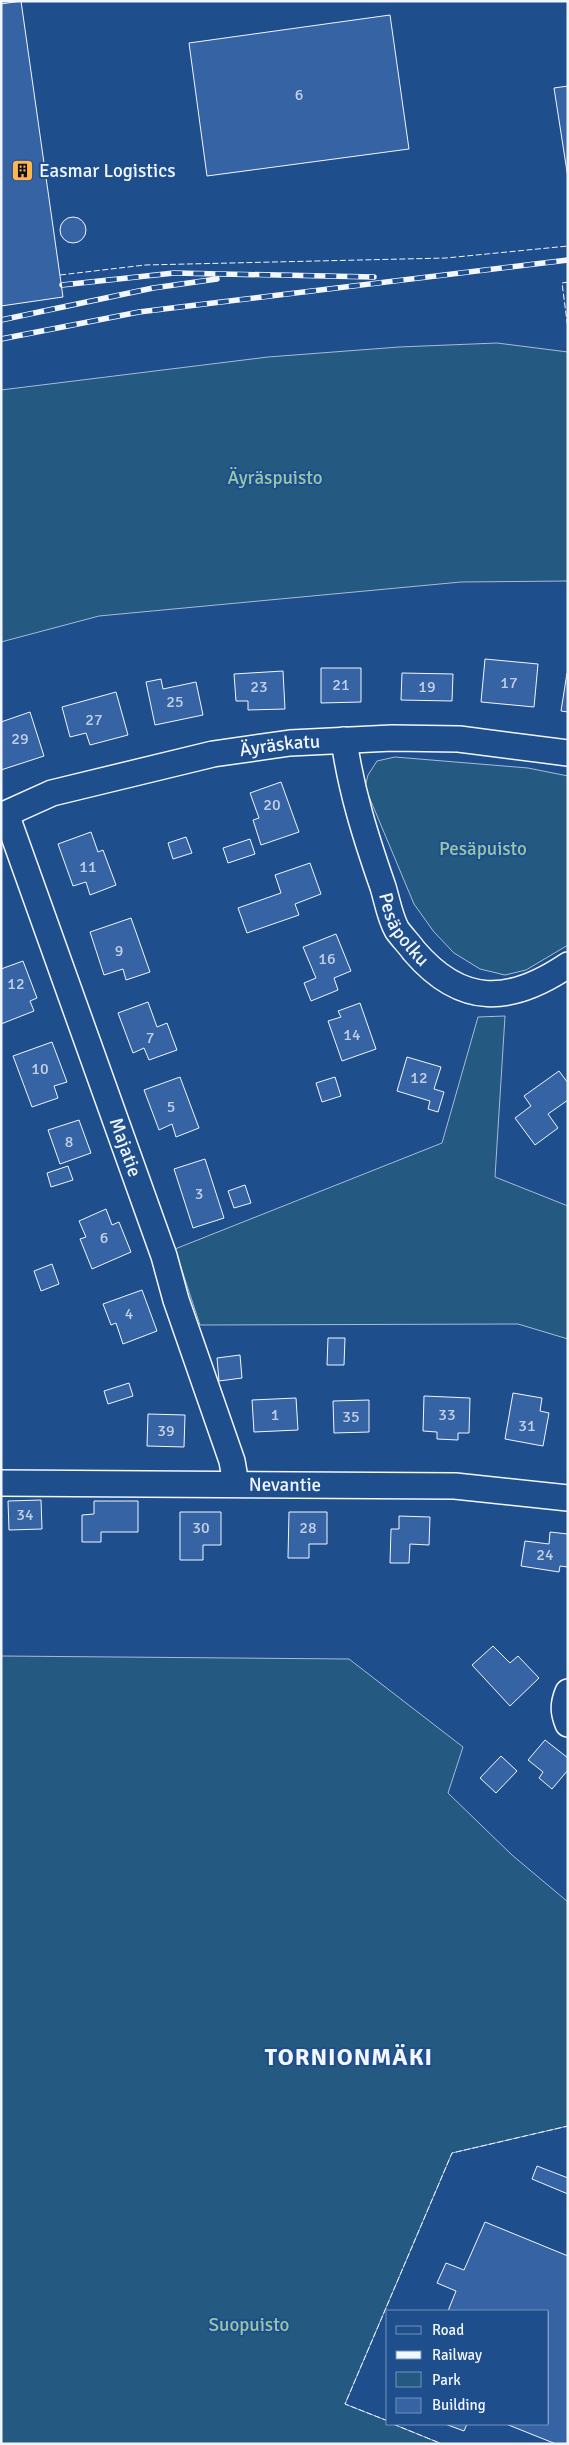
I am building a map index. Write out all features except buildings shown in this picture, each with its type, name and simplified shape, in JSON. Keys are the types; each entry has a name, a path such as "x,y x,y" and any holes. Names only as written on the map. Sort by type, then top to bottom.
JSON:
{"street":[{"name":"Äyräskatu","path":"4,815 52,793 213,754 290,744 344,740 459,739 568,753"},
{"name":"Pesäpolku","path":"344,740 358,815 397,930 428,968 456,986 487,995 504,994 527,988 568,965"},
{"name":"Majatie","path":"4,815 164,1256 176,1300 232,1461 236,1484"},
{"name":"Nevantie","path":"1,1483 455,1486 568,1498"},
{"path":"568,1692 564,1702 564,1714 568,1724"}],"green space":[{"name":"Äyräspuisto","path":"497,343 568,352 568,581 461,582 99,616 1,642 1,390 268,357 399,347"},
{"name":"Pesäpuisto","path":"395,757 528,768 568,776 568,945 526,970 505,975 480,969 454,953 434,932 414,904 365,787 368,775 377,761"},
{"path":"505,1016 495,1177 568,1206 568,1339 518,1324 200,1325 175,1249 442,1143 478,1017"},
{"name":"Suopuisto","path":"1,1656 349,1659 463,1747 448,1793 512,1855 568,1902 568,2126 452,2153 345,2404 386,2420 386,2425 395,2425 442,2444 1,2444"}],"railway":[{"path":"1,339 139,312 568,260"},
{"path":"62,285 174,273 374,277"},
{"path":"1,320 153,288 217,279"}],"fence":[{"path":"60,275 145,265 446,258 568,246"},
{"path":"568,282 562,283 568,329"},
{"path":"386,2420 345,2404 452,2153 568,2126"},
{"path":"395,2425 442,2444"}],"place":[{"name":"Easmar Logistics","path":"23,171"}],"district":[{"name":"TORNIONMÄKI","path":"349,2057"}]}
